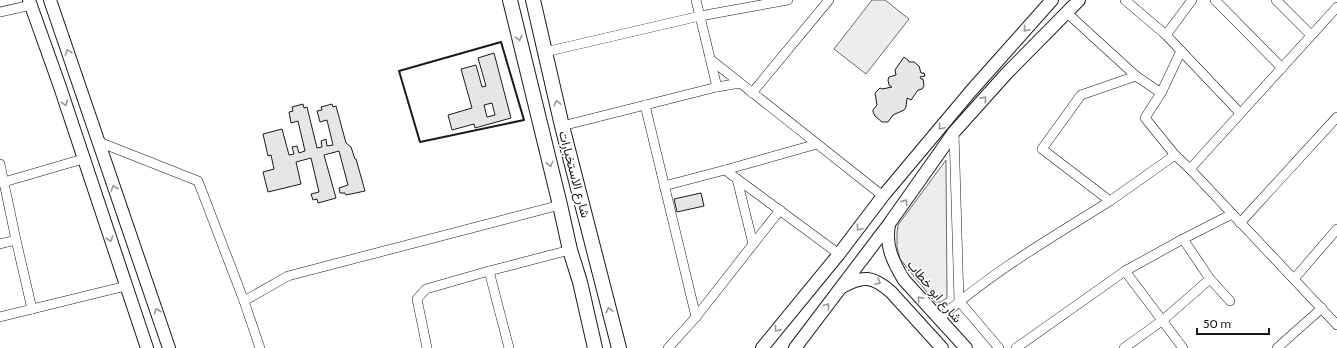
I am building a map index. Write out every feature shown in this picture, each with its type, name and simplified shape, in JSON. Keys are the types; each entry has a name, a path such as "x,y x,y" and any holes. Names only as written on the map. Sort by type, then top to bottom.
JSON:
{"main road":[{"path":"50,0 169,348"},
{"name":"شارع الاستخبارات","path":"510,0 595,348"},
{"name":"شارع الاستخبارات","path":"533,0 562,126 619,348"},
{"path":"762,348 839,254 882,196 971,91 1052,0"},
{"path":"795,348 889,224 954,132 1007,73 1079,0"},
{"path":"30,3 59,84 147,348"},
{"path":"59,84 77,78"},
{"name":"شارع ابو خطاب","path":"889,224 888,238 893,263 904,280 966,348"},
{"path":"580,282 601,276"},
{"path":"841,287 863,279 871,279 882,283 942,348"},
{"path":"891,292 904,280"}],"street":[{"path":"696,0 717,87"},
{"path":"545,52 700,16 788,0"},
{"path":"752,93 828,0"},
{"path":"1125,0 1166,35 1240,113"},
{"path":"1166,35 1192,0"},
{"path":"1215,0 1282,68"},
{"path":"1276,0 1311,35"},
{"path":"0,12 30,3"},
{"path":"1190,169 1337,7"},
{"path":"1066,12 1136,76 1161,93"},
{"path":"1181,51 1161,93 1145,118 1176,155 1337,325"},
{"path":"710,59 882,196"},
{"path":"1110,201 1042,149 1081,95 1136,76"},
{"path":"562,126 717,87 740,83"},
{"path":"645,105 696,317"},
{"path":"1240,223 1337,117"},
{"path":"954,132 959,301 999,348"},
{"path":"98,142 198,181 244,301 260,348"},
{"path":"664,186 817,144"},
{"path":"939,320 959,301 991,277 1110,201 1176,155"},
{"path":"4,182 83,159"},
{"path":"0,164 32,309"},
{"path":"725,170 839,254"},
{"path":"737,179 753,244"},
{"path":"244,301 288,276 560,205"},
{"path":"668,348 696,317 780,210"},
{"path":"1016,348 1125,271 1182,239 1232,214"},
{"path":"1294,279 1337,229"},
{"path":"1182,239 1210,279 1230,301"},
{"path":"0,244 16,240"},
{"path":"427,348 417,299 426,289 570,250"},
{"path":"489,271 509,348"},
{"path":"1125,271 1183,348"},
{"path":"1124,348 1163,320 1210,279"},
{"path":"0,317 126,286"},
{"path":"1278,348 1322,308"}],"shaded area":[{"path":"872,0 885,0 909,19 866,74 834,49"},
{"path":"946,160 947,298 941,302 935,302 900,259 897,247 897,233 898,225"}],"building":[{"path":"494,53 511,118 475,128 474,124 452,130 448,115 472,108 461,69 476,65 482,87 486,86 478,58","holes":["492,103 495,115 487,117 484,105"]},
{"path":"904,57 909,62 914,62 919,66 921,73 924,73 925,76 920,77 923,79 924,86 922,89 918,90 911,100 907,98 906,107 904,110 893,115 888,122 882,122 873,112 877,105 875,93 880,88 892,87 889,85 889,77 896,75 895,70"},
{"path":"303,104 304,108 307,107 317,148 322,147 321,141 326,139 327,146 333,145 327,120 320,122 317,111 322,110 321,107 332,104 333,107 336,106 346,143 351,147 356,159 365,191 346,195 345,193 340,193 339,188 348,185 339,151 324,155 336,198 318,203 317,199 313,200 311,194 319,192 311,158 296,162 301,184 268,192 263,172 274,169 271,155 268,156 263,134 282,129 289,155 294,154 292,147 297,146 299,153 305,151 298,121 291,123 289,112 293,111 292,107"},
{"path":"701,193 704,206 677,212 674,199"}],"wall":[{"path":"501,42 524,120 420,142 399,71 501,42"}]}
